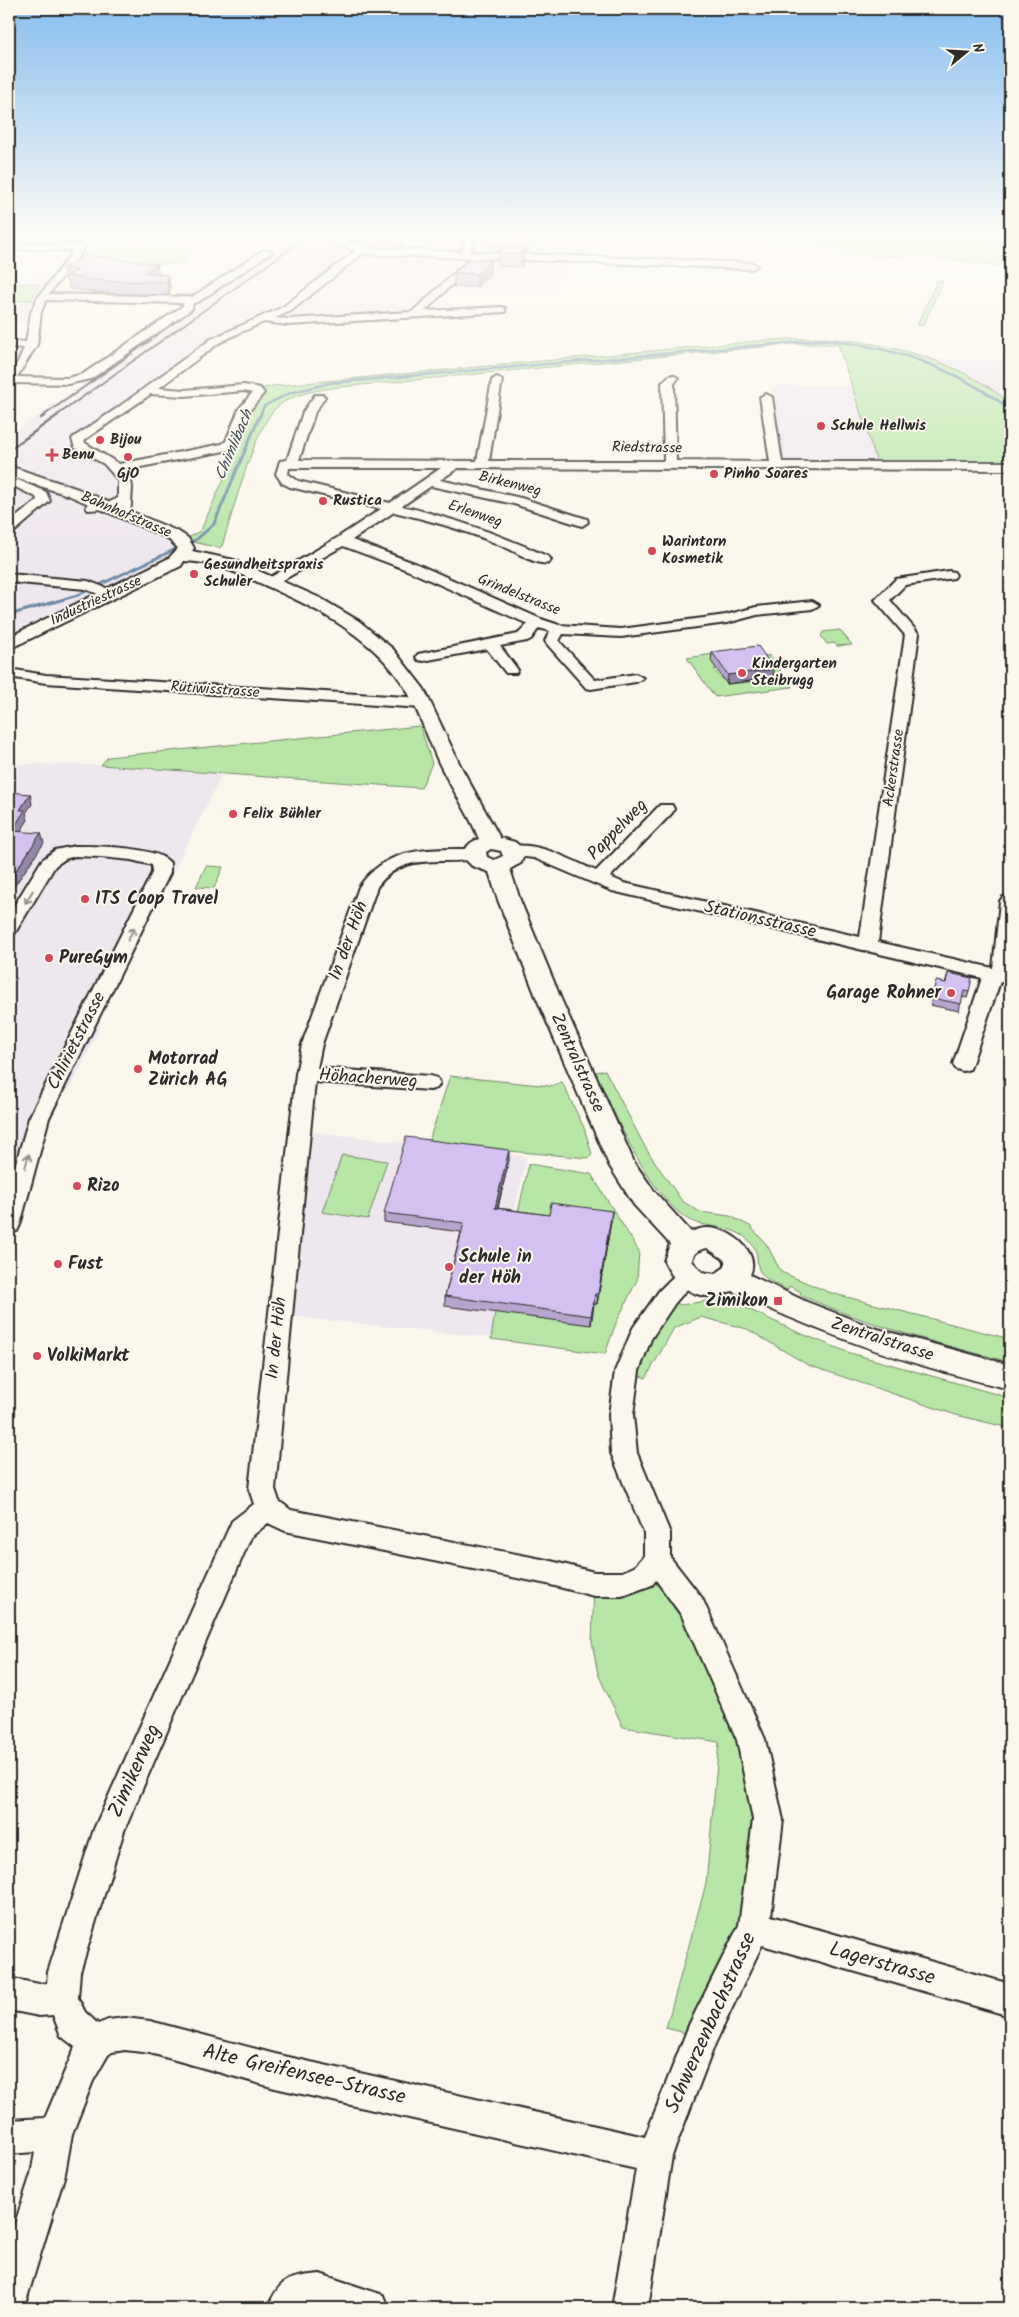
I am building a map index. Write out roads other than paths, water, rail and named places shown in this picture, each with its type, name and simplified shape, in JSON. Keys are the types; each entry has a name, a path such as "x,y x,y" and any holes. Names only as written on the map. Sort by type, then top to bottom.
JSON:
{"main road":[{"name":"Bahnhofstrasse","path":"9,471 109,504 173,535 180,549"},
{"name":"Bahnhofstrasse","path":"109,504 180,549"},
{"path":"180,549 213,558 321,604 365,632 397,663 422,704 452,768 487,830 494,853"},
{"name":"Industriestrasse","path":"9,644 99,590 175,562 180,549"},
{"name":"Zentralstrasse","path":"494,853 509,900 549,999 622,1164 644,1198 686,1244"},
{"path":"696,1239 719,1240 736,1253 737,1271 724,1283 705,1284 687,1277 678,1263 678,1256 686,1244 696,1239"},
{"name":"Zentralstrasse","path":"731,1278 796,1310 869,1338 1010,1377"}],"street":[{"path":"9,380 21,368 32,345 12,344"},
{"path":"9,380 68,381 87,377 134,344"},
{"path":"109,504 124,478 116,468 79,445 78,439 211,344"},
{"path":"670,464 668,383 673,378"},
{"path":"483,463 497,380"},
{"path":"116,468 212,451 226,446 231,442 245,409 258,393 256,390 244,388 184,393 148,390"},
{"path":"288,464 309,412 319,397"},
{"path":"766,397 777,466"},
{"name":"Riedstrasse","path":"288,464 483,463 1010,466"},
{"name":"Erlenweg","path":"288,464 282,474 286,480 294,484 392,506 496,538 544,560"},
{"path":"271,582 342,541 457,464"},
{"path":"9,480 42,495 44,501 9,529"},
{"name":"Birkenweg","path":"430,482 518,501 582,522"},
{"name":"Grindelstrasse","path":"342,541 412,567 536,622 558,629 621,633 812,605"},
{"name":"Ackerstrasse","path":"868,945 912,634 876,600 901,582 949,575"},
{"path":"9,578 99,590"},
{"path":"423,657 526,636 536,622"},
{"path":"558,629 552,641 591,685 636,678"},
{"path":"491,644 511,670"},
{"name":"Rütiwisstrasse","path":"9,673 46,679 422,704"},
{"name":"Pappelweg","path":"598,879 666,809"},
{"name":"Chlirietstrasse","path":"9,929 48,864 52,859 64,852 79,851 145,856 159,861 163,868 39,1118 9,1225"},
{"name":"Stationsstrasse","path":"494,853 536,853 618,887 1002,976"},
{"name":"In der Höh","path":"268,1508 262,1488 265,1441 306,1074 312,1044 368,887 378,872 396,862 413,858 494,853"},
{"path":"963,1064 1002,976 1009,901"},
{"name":"Höhacherweg","path":"306,1074 430,1084"},
{"path":"268,1508 285,1520 547,1572 594,1584 622,1584 644,1576 657,1560 657,1533 624,1453 621,1415 627,1372 641,1335 667,1297 687,1277"},
{"name":"Zimikerweg","path":"96,2043 72,2024 62,1998 64,1972 109,1829 241,1528 268,1508"},
{"name":"Schwerzenbachstrasse","path":"630,2308 655,2156 701,2037 754,1927 768,1820 751,1738 692,1607 657,1560"},
{"name":"Lagerstrasse","path":"754,1927 1010,2000"},
{"path":"9,1994 39,2000 62,1998"},
{"name":"Alte Greifensee-Strasse","path":"96,2043 108,2036 126,2034 150,2038 275,2071 655,2156"},
{"path":"9,2298 48,2174 55,2134 80,2071 96,2043"},
{"path":"9,2137 55,2134"},
{"path":"286,2308 295,2295 320,2292 370,2308"}],"waterway":[{"name":"Chimlibach","path":"260,416 264,406 290,393 330,383 775,344"},
{"name":"Chimlibach","path":"855,344 897,353 944,370 966,381 1010,409"},
{"name":"Chimlibach","path":"9,615 78,595 197,539 214,524 260,415"}],"railway":[{"path":"43,416 145,344"},
{"path":"56,416 157,344"},
{"path":"41,418 45,415"},
{"path":"9,450 58,415"}],"place":[{"name":"Schule Hellwis","path":"821,426"},
{"name":"Bijou","path":"100,440"},
{"name":"Benu","path":"52,455"},
{"name":"GjO","path":"128,457"},
{"name":"Pinho Soares","path":"714,474"},
{"name":"Rustica","path":"323,501"},
{"name":"Warintorn Kosmetik","path":"652,551"},
{"name":"Gesundheitspraxis Schuler","path":"194,574"},
{"name":"Kindergarten Steibrugg","path":"742,673"},
{"name":"Felix Bühler","path":"233,814"},
{"name":"ITS Coop Travel","path":"85,899"},
{"name":"PureGym","path":"49,958"},
{"name":"Garage Rohner","path":"951,993"},
{"name":"Motorrad Zürich AG","path":"138,1069"},
{"name":"Rizo","path":"77,1186"},
{"name":"Fust","path":"58,1264"},
{"name":"Schule in der Höh","path":"449,1267"},
{"name":"Zimikon","path":"778,1301"},
{"name":"VolkiMarkt","path":"37,1356"}]}
